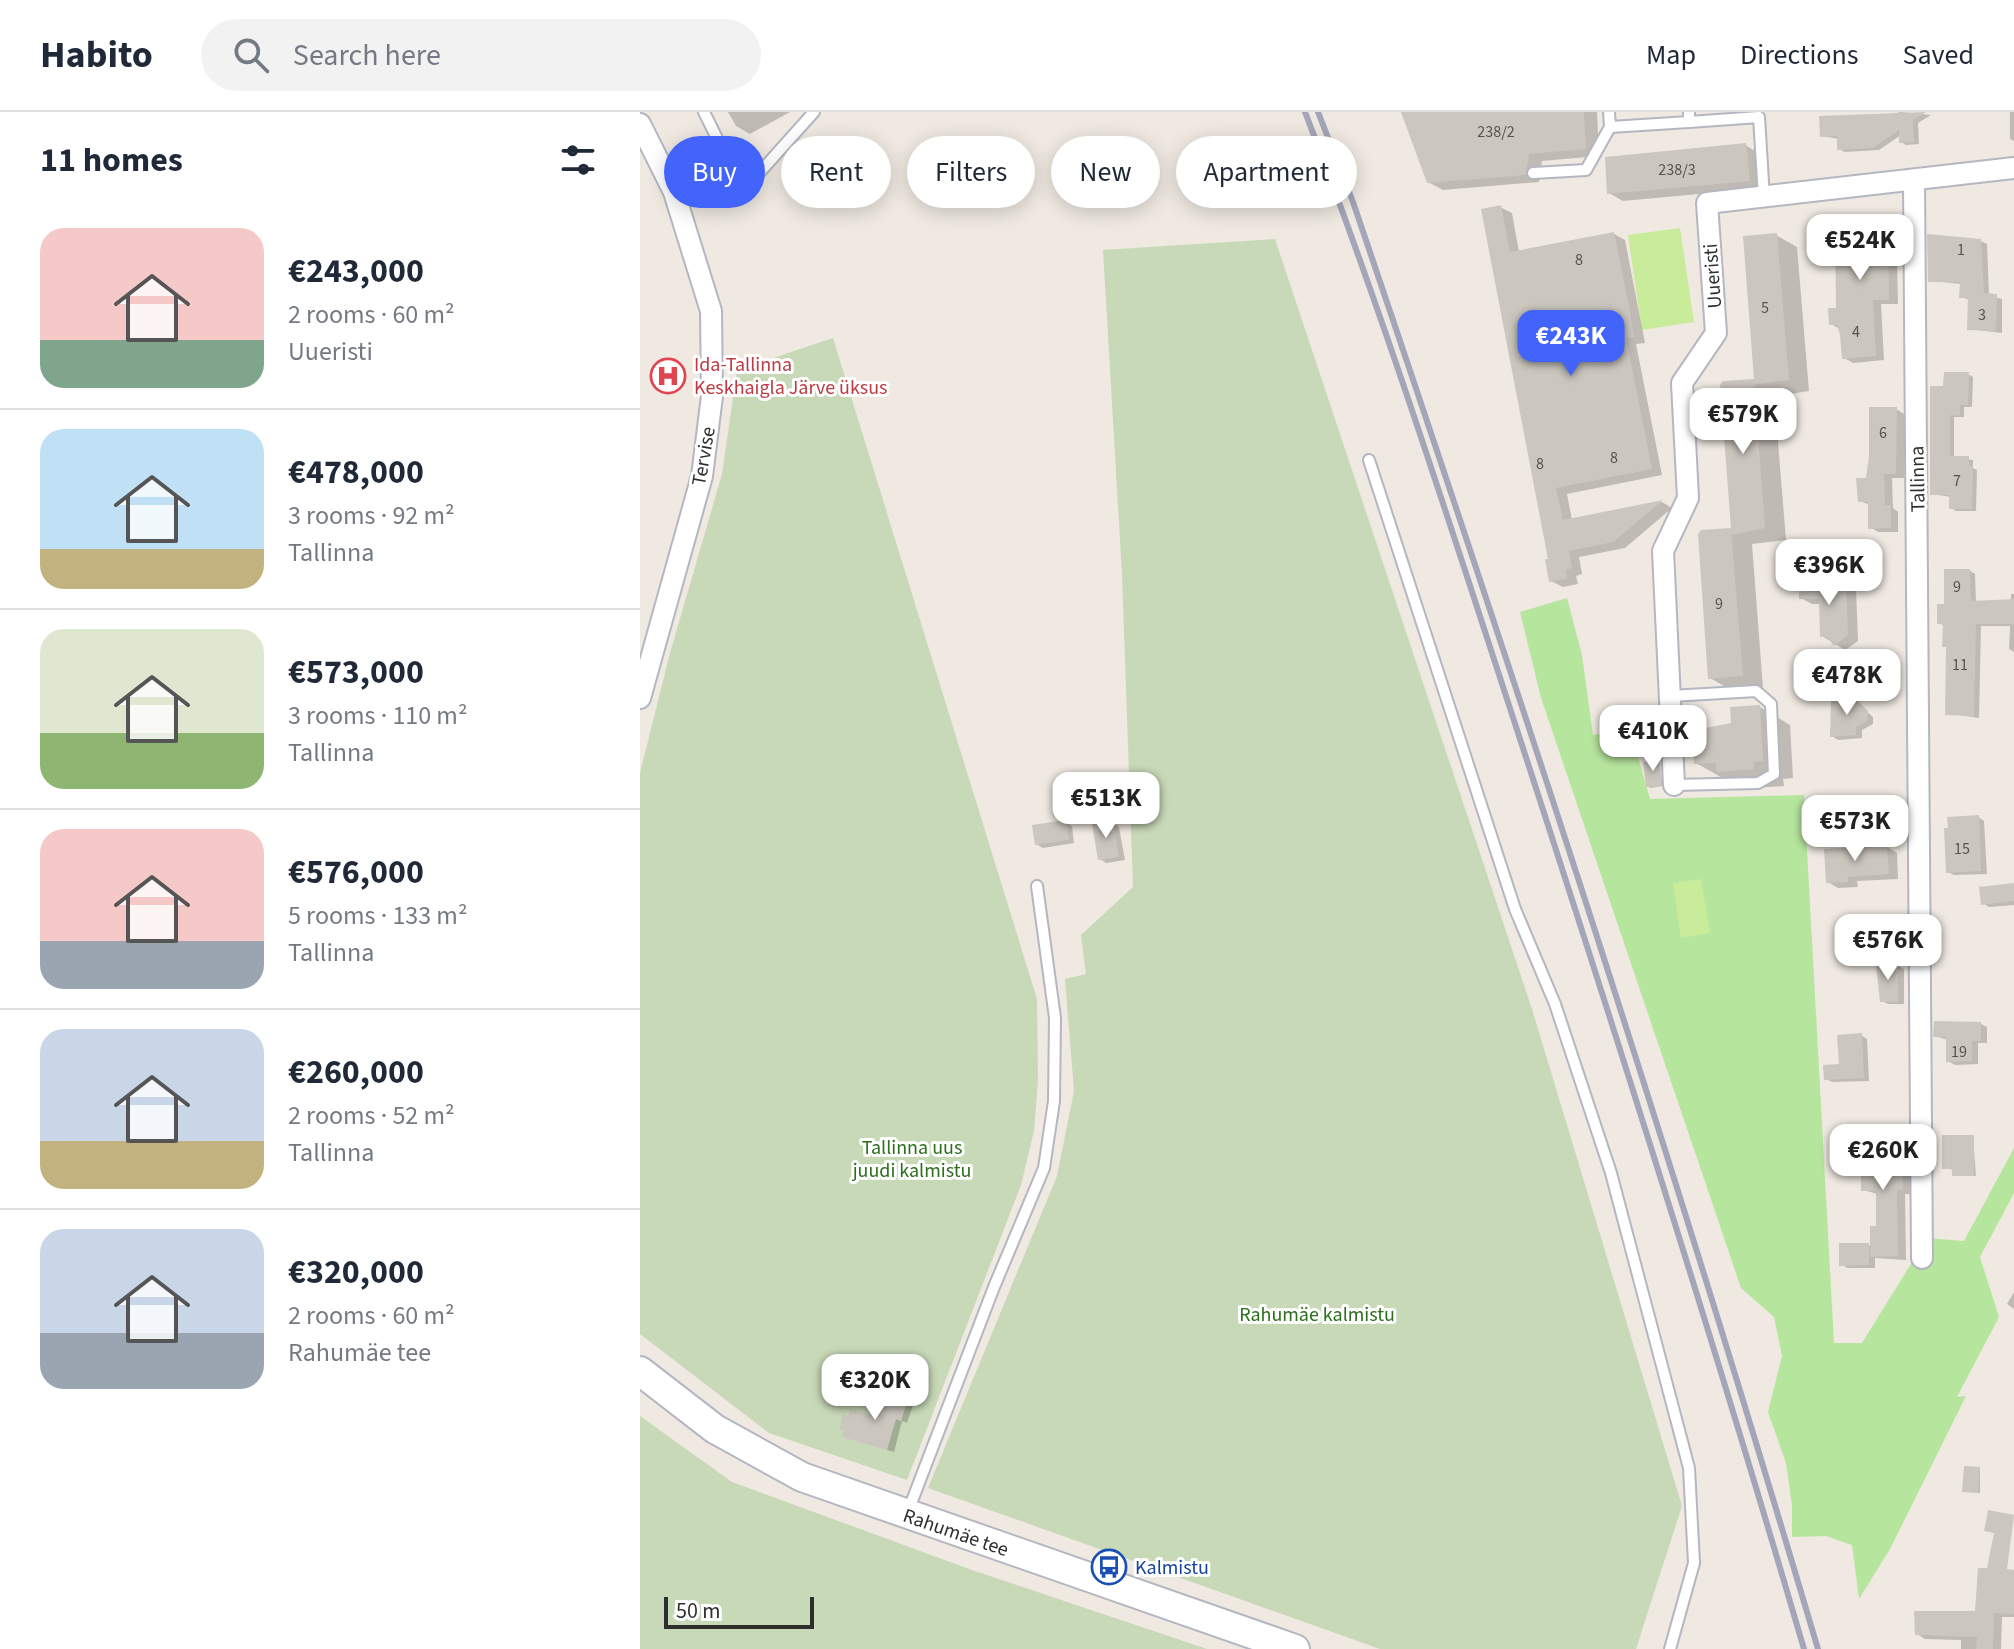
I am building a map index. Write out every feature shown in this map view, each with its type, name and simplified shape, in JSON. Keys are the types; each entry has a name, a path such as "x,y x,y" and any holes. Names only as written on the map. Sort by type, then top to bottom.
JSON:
{"street":[{"name":"Tervise","path":"640,124 674,192 711,311 712,396 702,476 640,698"},
{"name":"Uueristi","path":"1674,785 1663,551 1688,498 1682,383 1716,333 1707,203 2014,168"},
{"name":"Tallinna","path":"1914,180 1922,1258"},
{"name":"Rahumäe tee","path":"640,1371 715,1429 802,1477 1295,1649"}],"lane":[{"path":"704,112 743,191 814,112"},
{"path":"1533,173 1586,170 1610,127 1609,112"},
{"path":"1610,127 1689,117 1759,117 1764,198"},
{"path":"1369,460 1515,909 1555,1004 1611,1173 1689,1468 1694,1563 1670,1649"},
{"path":"1671,696 1756,691 1766,696 1771,704 1774,774 1758,783 1674,785"},
{"path":"907,1515 994,1287 1044,1168 1054,1101 1055,1018 1037,886"},
{"path":"1191,1614 1220,1638"}],"green space":[{"path":"1680,228 1694,322 1642,330 1628,235"},
{"name":"Rahumäe kalmistu","path":"1275,239 1532,1009 1682,1506 1636,1649 1380,1649 928,1488 1057,1176 1074,1091 1065,979 1086,974 1081,935 1133,887 1122,574 1103,250"},
{"name":"Tallinna uus juudi kalmistu","path":"833,338 1037,999 1038,1080 1034,1131 1021,1185 907,1480 769,1433 640,1334 640,773 670,653 722,474 737,370"},
{"path":"1567,598 1582,655 1593,735 1630,729 1650,799 1804,795 1834,1343 1862,1343 1927,1238 1964,1241 2014,1148 2014,1193 1980,1257 1999,1317 1957,1397 1966,1396 1890,1549 1859,1599 1852,1545 1826,1536 1792,1537 1792,1505 1786,1463 1768,1412 1782,1356 1774,1317 1741,1288 1541,698 1520,612"},
{"path":"1701,879 1710,933 1681,938 1673,883"},
{"path":"640,1416 732,1482 972,1570 1207,1649 640,1649"}],"building":[{"path":"1401,112 1584,112 1586,149 1529,154 1526,175 1427,183"},
{"path":"1926,112 1913,120 1914,142 1899,143 1899,130 1873,148 1837,150 1837,136 1820,137 1819,116"},
{"path":"1746,143 1750,181 1607,194 1605,157"},
{"path":"1501,205 1510,252 1614,232 1629,306 1634,337 1626,338 1652,469 1556,488 1563,520 1663,500 1613,542 1569,551 1572,568 1566,570 1567,579 1549,582 1545,559 1548,559 1481,209"},
{"path":"1888,217 1889,300 1873,300 1876,356 1842,359 1840,335 1837,325 1829,325 1828,308 1836,308 1835,220"},
{"path":"1777,233 1789,380 1754,385 1765,528 1732,535 1731,530 1743,676 1708,679 1698,534 1701,530 1731,528 1720,385 1723,381 1754,379 1743,236"},
{"path":"1927,234 1981,239 1984,293 1997,294 1996,331 1967,330 1968,298 1959,298 1960,282 1928,282"},
{"path":"1944,372 1969,372 1968,405 1960,405 1960,416 1950,415 1950,456 1969,456 1969,466 1973,466 1972,509 1949,509 1949,495 1930,495 1930,386 1943,386"},
{"path":"1869,407 1897,407 1896,474 1884,474 1885,505 1891,505 1891,528 1868,529 1868,502 1858,502 1856,478 1866,478 1869,456"},
{"path":"1944,569 1970,569 1971,601 2014,599 2014,624 1976,624 1974,716 1945,715 1946,647 1942,647 1943,624 1937,624 1937,604 1944,604"},
{"path":"1846,580 1848,635 1834,646 1827,637 1820,637 1819,599 1799,599 1799,582"},
{"path":"1855,698 1868,711 1867,721 1856,727 1856,735 1830,737 1831,700"},
{"path":"1760,705 1763,761 1754,762 1754,769 1720,772 1716,770 1716,763 1694,764 1691,731 1731,723 1730,707"},
{"path":"1660,760 1661,786 1646,787 1643,762"},
{"path":"1979,815 1981,871 1946,873 1944,828 1948,828 1947,817"},
{"path":"1066,820 1069,840 1035,845 1032,825"},
{"path":"1113,821 1119,857 1098,860 1092,824"},
{"path":"1887,845 1889,874 1848,877 1848,882 1826,883 1824,849"},
{"path":"2014,883 2014,901 1981,905 1979,887"},
{"path":"1876,964 1898,964 1898,1002 1880,1002"},
{"path":"1934,1021 1981,1022 1981,1041 1972,1041 1972,1061 1946,1062 1946,1037 1933,1037"},
{"path":"1862,1033 1864,1078 1824,1080 1823,1065 1839,1064 1837,1035"},
{"path":"1942,1135 1974,1135 1974,1176 1952,1176 1952,1169 1942,1169"},
{"path":"1861,1139 1893,1139 1893,1152 1902,1152 1903,1190 1897,1190 1898,1256 1870,1257 1870,1226 1876,1226 1876,1191 1861,1191"},
{"path":"1839,1243 1869,1243 1869,1265 1839,1266"},
{"path":"883,1391 908,1399 901,1421 896,1419 887,1450 842,1437 844,1430 839,1429 843,1414 848,1416 850,1409 874,1416"},
{"path":"1964,1466 1980,1467 1978,1493 1962,1492"},
{"path":"1988,1510 2014,1515 2007,1569 2014,1570 2014,1614 1994,1613 1993,1649 1976,1649 1977,1637 1915,1635 1914,1611 1975,1611 1978,1568 1987,1568 1994,1533 1984,1531"}],"railway":[{"path":"1305,112 1390,347 1521,742 1666,1194 1804,1649"},
{"path":"1318,112 1353,202 1593,923 1708,1285 1818,1649"}],"place":[{"name":"Ida-Tallinna Keskhaigla Järve üksus","path":"668,376"},
{"name":"Kalmistu","path":"1109,1567"}]}
